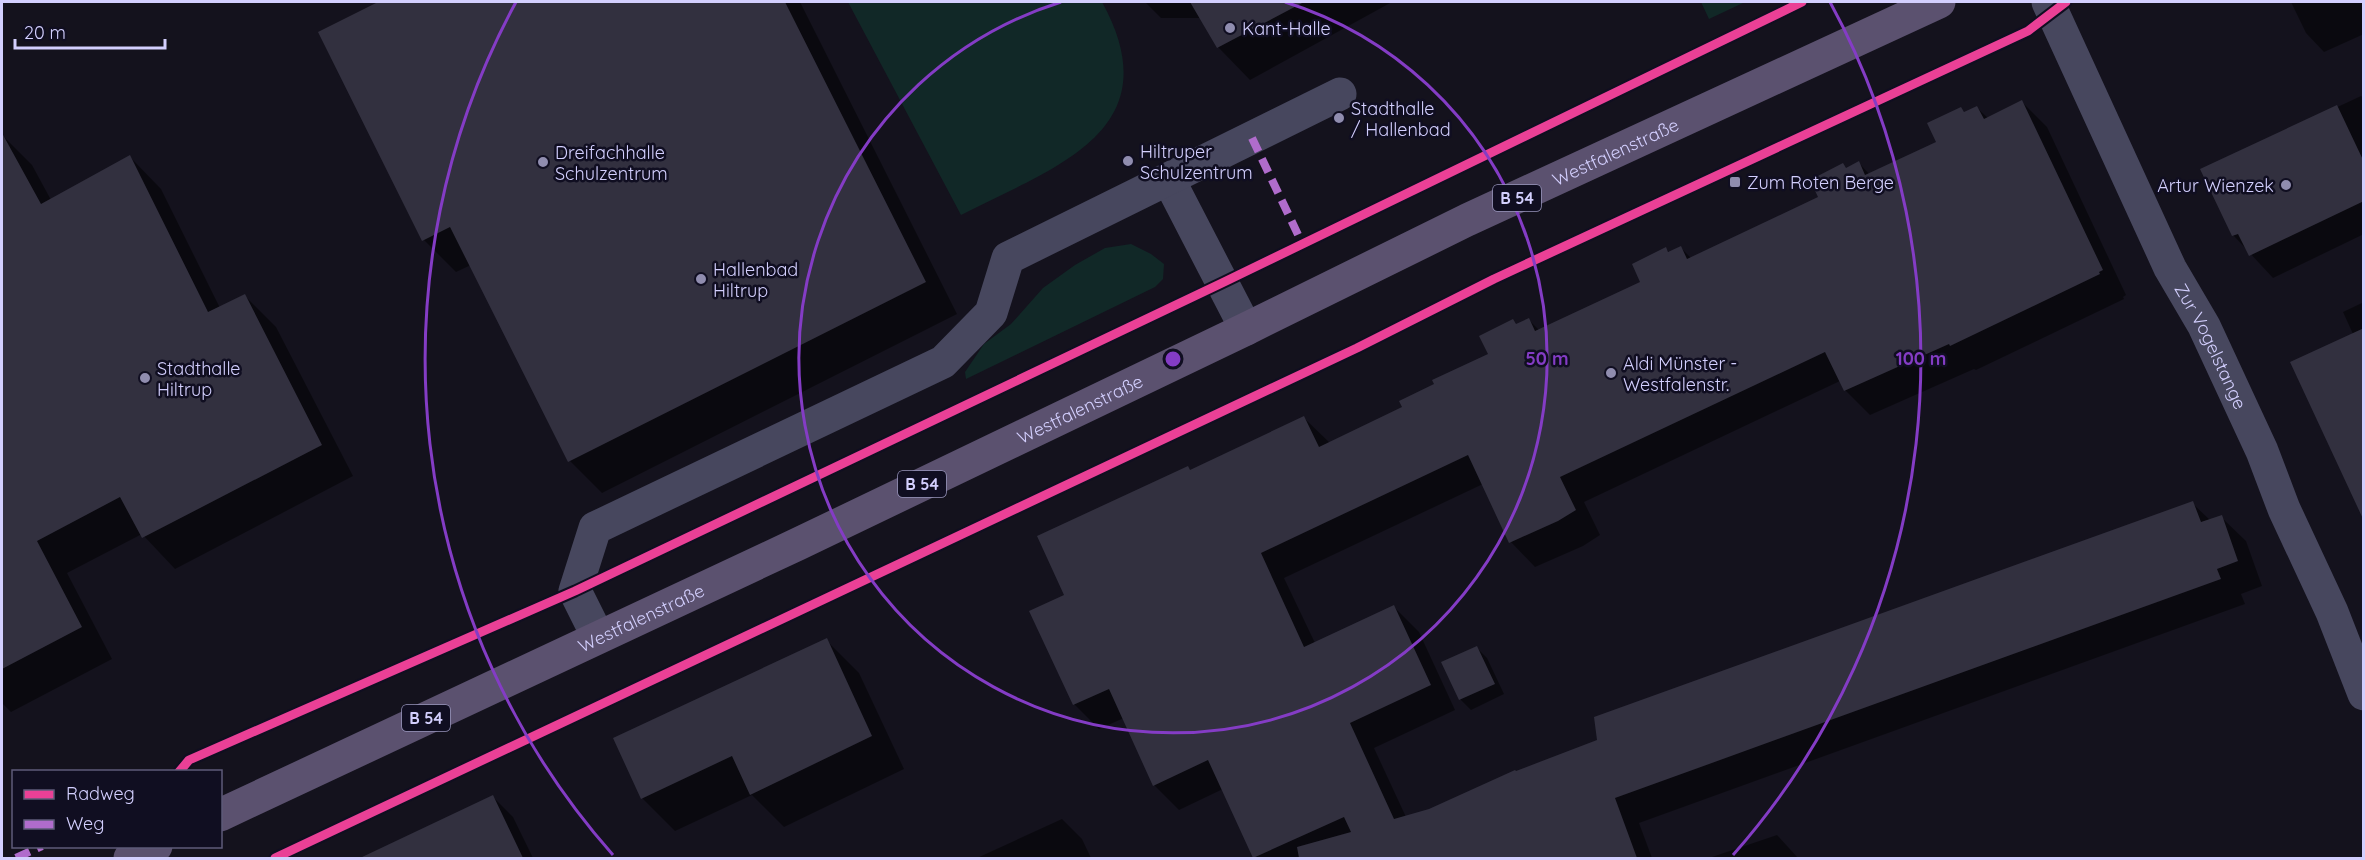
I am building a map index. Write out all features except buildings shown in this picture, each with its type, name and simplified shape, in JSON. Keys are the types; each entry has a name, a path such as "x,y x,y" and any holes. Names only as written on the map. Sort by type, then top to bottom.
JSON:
{"main road":[{"name":"Westfalenstraße","path":"222,814 798,544 1467,220 1939,2"},
{"path":"130,858 152,848"}],"street":[{"name":"Zur Vogelstange","path":"2048,2 2170,268 2204,326 2262,451 2284,509 2332,612 2364,694"},
{"path":"598,637 575,591 595,528 943,362 991,313 1008,258 1340,94"},
{"path":"1168,180 1246,329"}],"green space":[{"path":"848,2 1102,2 1120,46 1123,83 1113,113 1093,139 1065,161 961,215"},
{"path":"1701,2 1745,2 1709,19"},
{"path":"1131,244 1151,254 1164,264 1163,279 1155,287 966,379 965,372 984,344 1011,324 1043,288 1075,265 1105,248"}],"marked path":[{"path":"1252,138 1302,243"},
{"path":"16,858 38,848"}],"cycle path":[{"path":"181,770 189,760 575,591 1222,283 1802,2"},
{"path":"275,858 1357,348 1494,279 2028,31 2066,2"}],"place":[{"name":"Kant-Halle","path":"1230,28"},
{"name":"Stadthalle / Hallenbad","path":"1339,118"},
{"name":"Hiltruper Schulzentrum","path":"1128,161"},
{"name":"Dreifachhalle Schulzentrum","path":"543,162"},
{"name":"Zum Roten Berge","path":"1735,182"},
{"name":"Artur Wienzek","path":"2286,185"},
{"name":"Hallenbad Hiltrup","path":"701,279"},
{"name":"Aldi Münster - Westfalenstr.","path":"1611,373"},
{"name":"Stadthalle Hiltrup","path":"145,378"}]}
